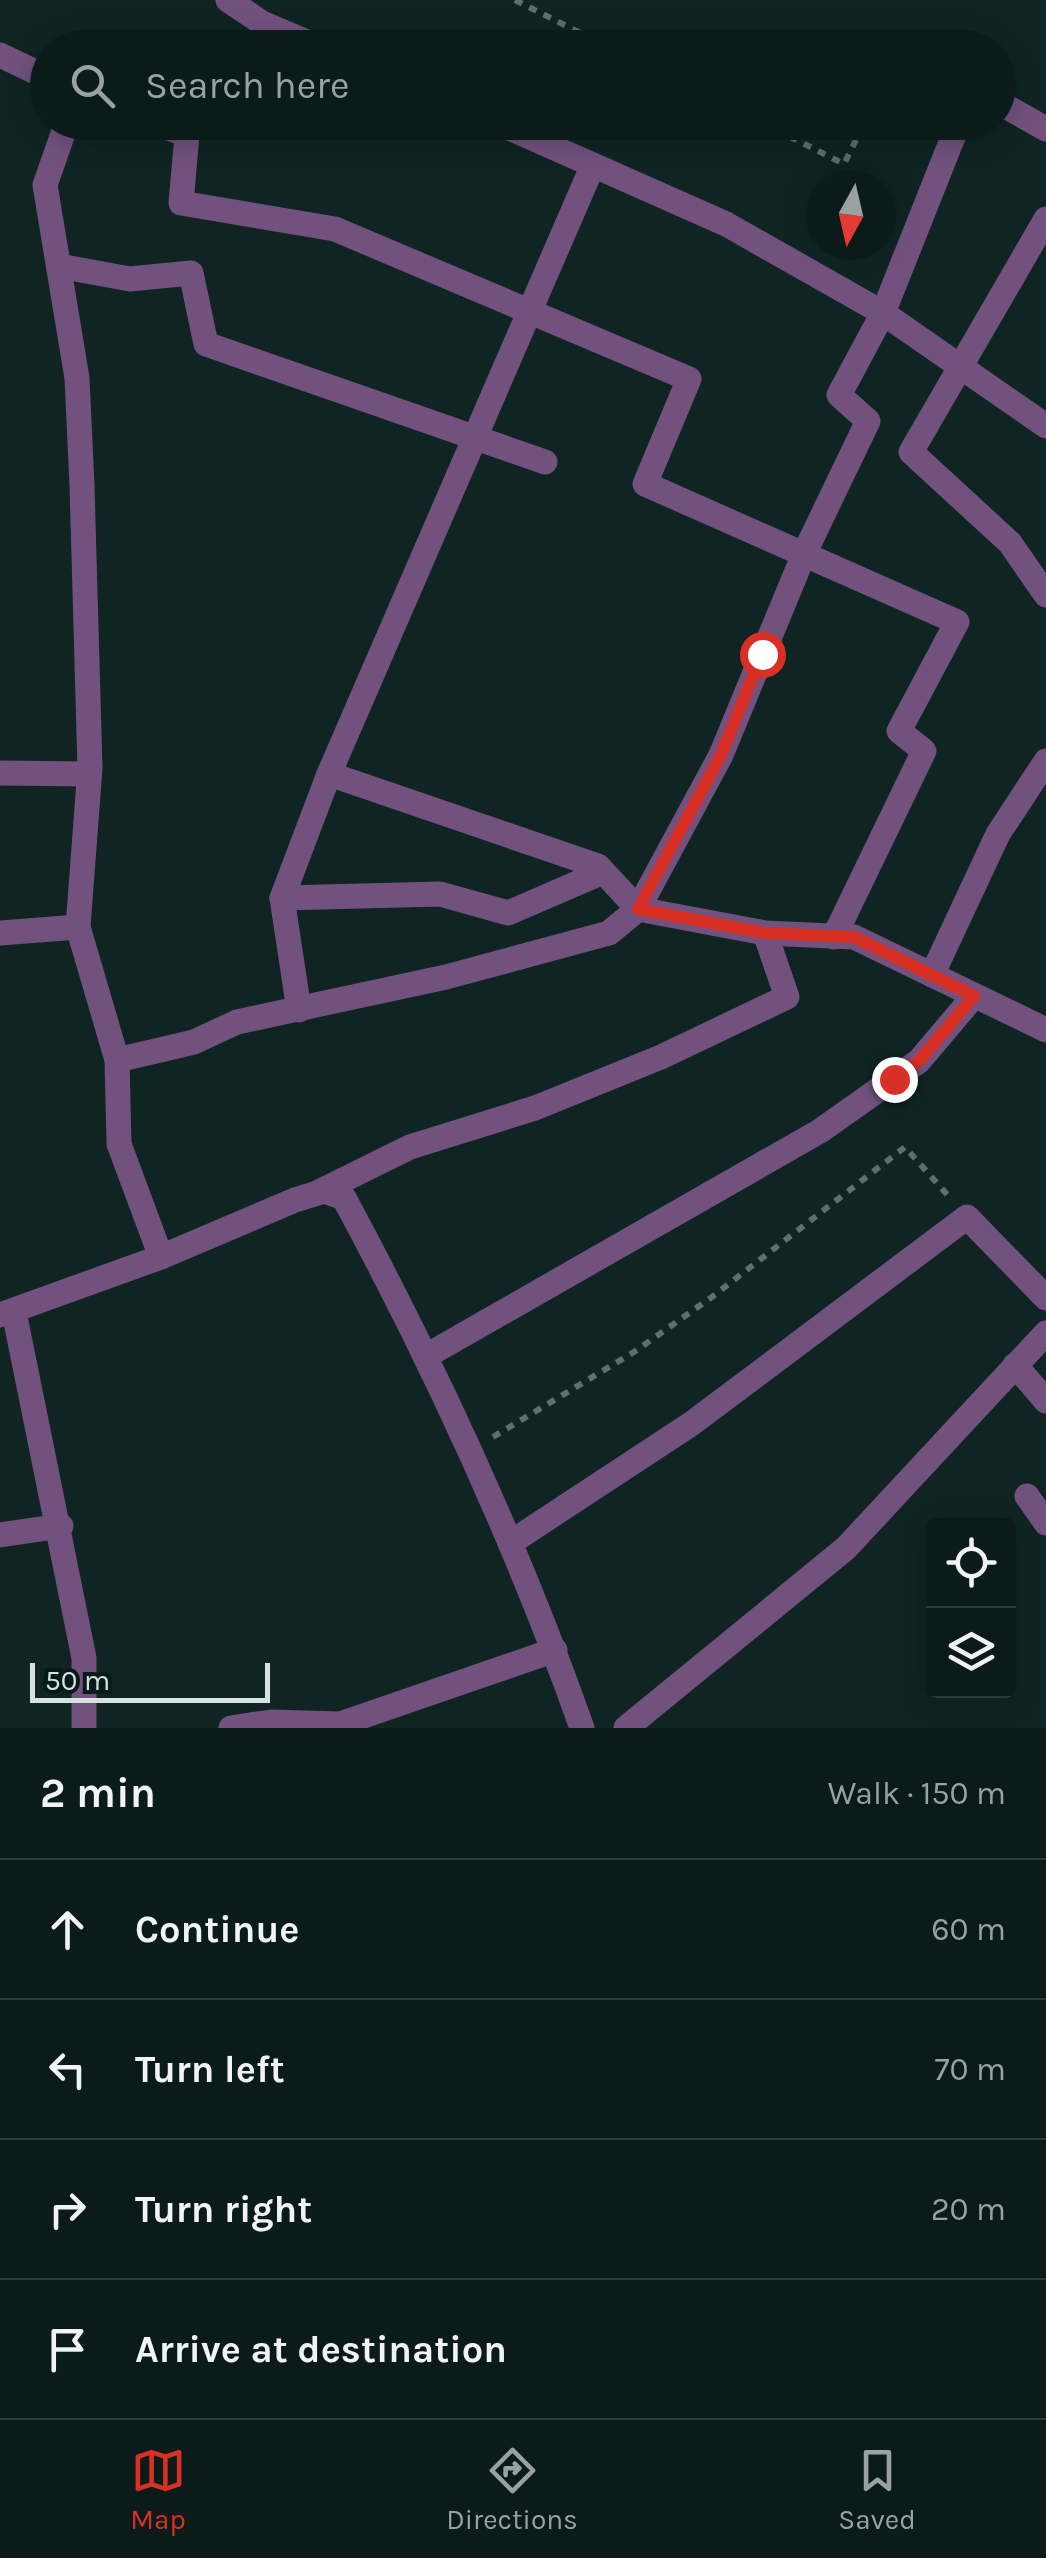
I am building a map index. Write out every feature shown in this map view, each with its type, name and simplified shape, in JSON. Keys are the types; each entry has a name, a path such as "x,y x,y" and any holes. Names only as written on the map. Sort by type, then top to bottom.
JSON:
{"street":[{"path":"228,0 280,30"},
{"path":"0,55 30,69"},
{"path":"1016,112 1046,129"},
{"path":"61,140 45,185 77,378 89,774 78,927 116,1060 119,1144 161,1257"},
{"path":"187,140 181,203 335,229 690,379 645,484 957,622 899,731 924,750 834,936"},
{"path":"537,140 726,224 883,313 961,363 1046,426"},
{"path":"116,1060 194,1042 237,1022 446,978 610,933 638,909 721,755 804,554 868,422 838,396 883,313 952,140"},
{"path":"299,1010 282,898 329,774 593,165"},
{"path":"1046,219 912,452 1010,543 1046,595"},
{"path":"59,266 130,279 192,273 206,344 545,462"},
{"path":"932,975 998,834 1035,801 1046,761"},
{"path":"0,773 89,774"},
{"path":"329,774 603,872 638,909 765,933 854,937 1045,1028"},
{"path":"282,898 440,894 508,913 603,872"},
{"path":"0,933 78,927"},
{"path":"84,1728 84,1658 60,1526 7,1314 319,1192 410,1147 535,1108 661,1057 786,998 765,933"},
{"path":"428,1355 820,1131 919,1061 974,996"},
{"path":"319,1192 344,1198 428,1355 510,1543 582,1728"},
{"path":"510,1543 690,1424 967,1217 1046,1298"},
{"path":"626,1728 846,1548 1046,1332"},
{"path":"1016,1365 1046,1402"},
{"path":"1027,1496 1046,1523"},
{"path":"0,1535 60,1526"},
{"path":"231,1728 270,1722 340,1724 554,1650"}],"path":[{"path":"515,0 574,30"},
{"path":"797,140 844,164 857,140"},
{"path":"470,1451 634,1352 905,1147 967,1217"}],"route":[{"path":"762,654 721,755 638,909 765,933 854,937 974,996 919,1061 894,1079"}]}
